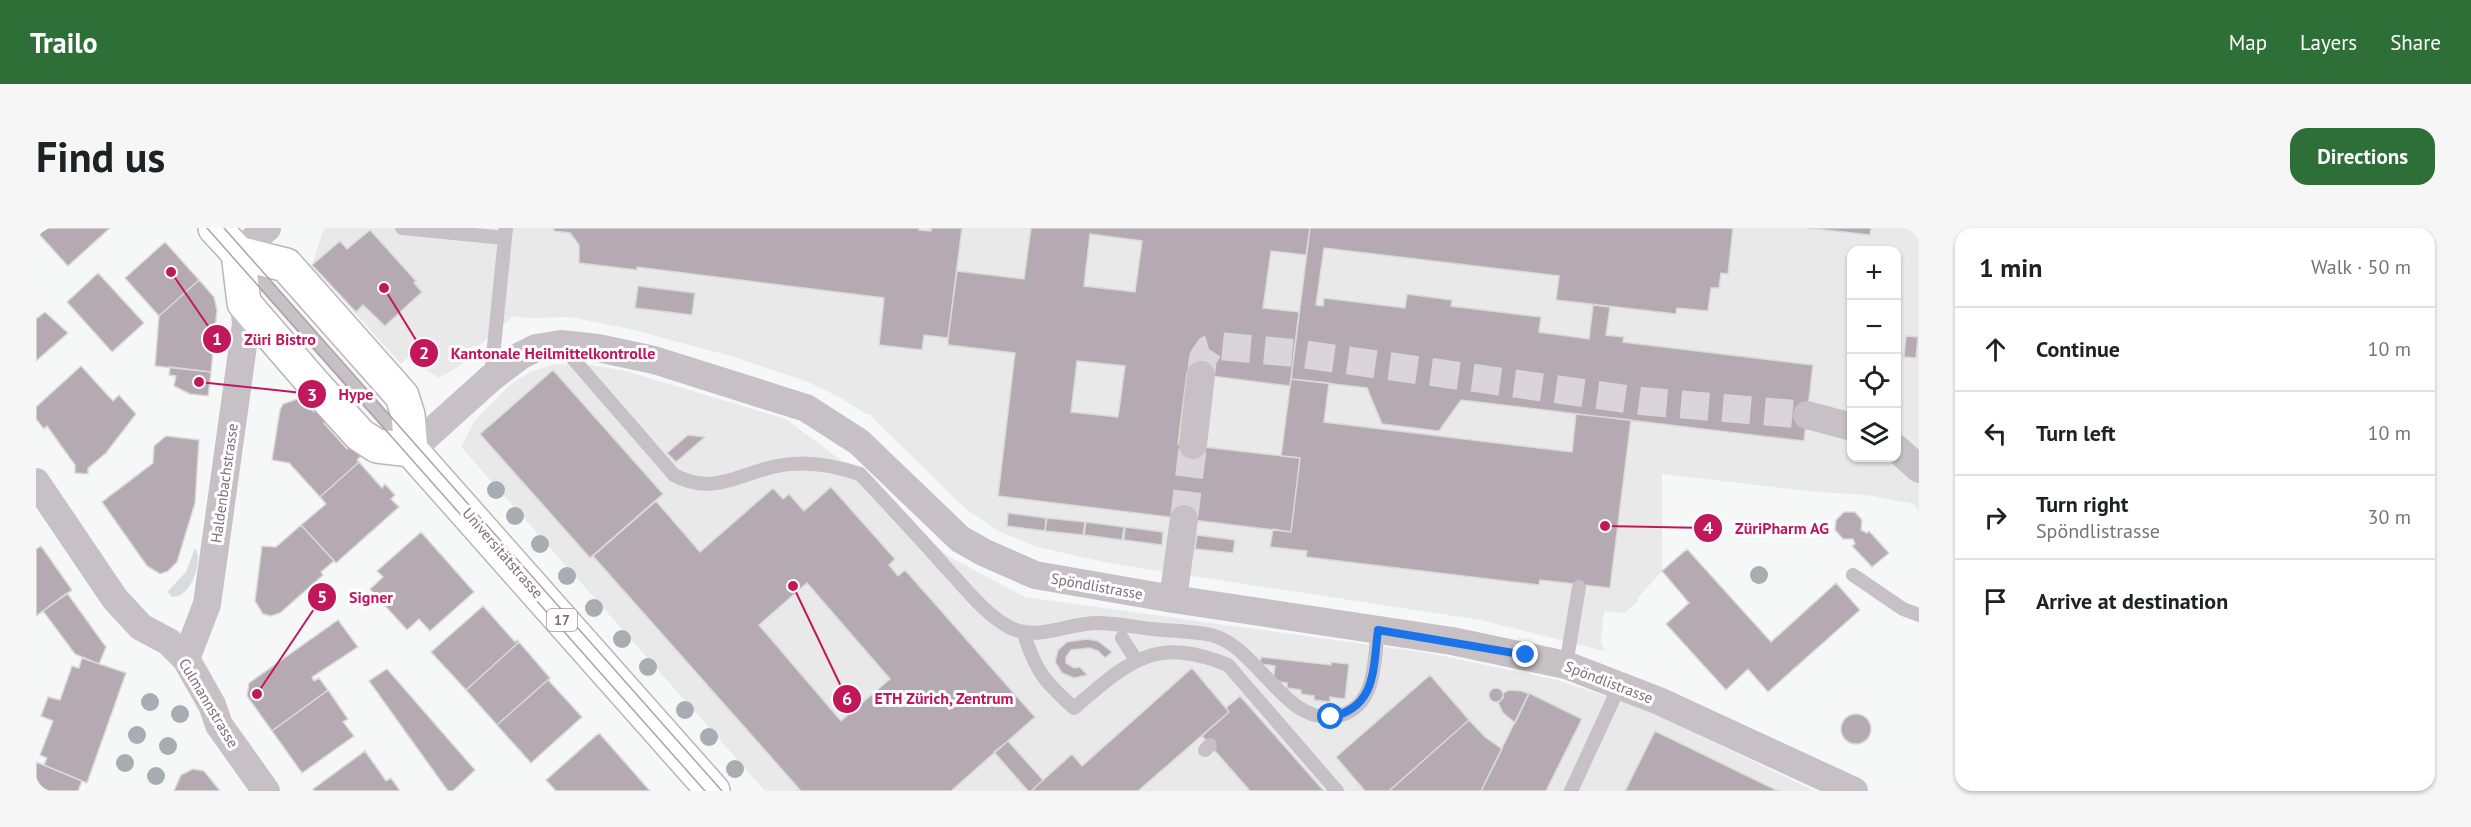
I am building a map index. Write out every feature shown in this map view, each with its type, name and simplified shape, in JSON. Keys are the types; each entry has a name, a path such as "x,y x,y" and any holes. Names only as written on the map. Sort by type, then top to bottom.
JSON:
{"main road":[{"path":"215,228 238,253 286,265 402,396 408,415 411,450 377,446 360,435 244,303 238,253"},
{"name":"Universitätstrasse","path":"411,450 713,791"}],"street":[{"path":"238,253 267,228"},
{"name":"Haldenbachstrasse","path":"186,659 207,604 246,324 244,303"},
{"name":"Spöndlistrasse","path":"411,450 491,378 520,356 536,348 561,344 598,348 654,360 806,408 859,442 960,539 985,553 1035,575 1176,587 1344,624 1377,639 1473,645 1566,665 1659,701 1854,791"},
{"path":"1193,445 1201,375"},
{"path":"1807,415 1847,426"},
{"path":"1901,453 1919,469"},
{"name":"Culmannstrasse","path":"38,489 115,599 141,627 169,642 186,659 212,705 219,725 266,791"},
{"path":"1176,587 1184,519"}],"lane":[{"path":"402,228 505,233 491,378"},
{"path":"561,344 674,475 689,483 713,485 778,466 832,465 860,474 993,616 1024,634 1097,623 1211,635 1238,649 1290,701 1317,716 1342,714 1356,707 1365,697 1373,673 1377,639"},
{"path":"1853,575 1903,609 1919,615"},
{"path":"1566,665 1579,587"},
{"path":"1024,634 1034,664 1052,688 1074,708 1114,674 1136,660 1155,653 1180,652 1206,656 1228,665 1255,704 1337,791"},
{"path":"1122,638 1136,660"},
{"path":"1571,791 1609,683"}],"shaded area":[{"path":"324,228 1919,228 1919,512 1914,504 1866,495 1817,492 1662,474 1662,571 1637,599 1638,601 1625,613 1604,611 1601,640 1604,651 1480,620 1114,564 1036,547 996,530 969,511 869,414 841,398 808,382 734,357 630,329 570,317 513,316 479,346 472,346 468,359 461,365 439,378 407,358 401,364 312,265"},
{"path":"555,364 592,365 626,371 786,419 855,471 948,556 1025,597 1429,653 1557,680 1644,709 1815,791 765,791 461,447 475,420 511,384 530,372"},
{"path":"195,548 198,561 194,577 185,591 179,596 172,597 168,592 186,572"}],"building":[{"path":"36,228 110,228 68,266 36,231"},
{"path":"554,228 919,228 919,230 931,231 931,228 962,228 948,338 924,335 922,350 879,345 884,298 637,267 637,270 579,263 579,245 570,233 554,231"},
{"path":"1031,228 1310,228 1306,255 1271,251 1263,308 1299,312 1290,386 1187,373 1178,444 1300,458 1291,532 998,496 1015,353 948,345 948,338 957,271 1024,279","holes":["1090,234 1142,241 1135,292 1084,286","1077,361 1125,366 1118,417 1071,412"]},
{"path":"1310,228 1733,228 1728,274 1721,273 1719,288 1711,288 1708,311 1677,308 1676,314 1556,300 1559,276 1324,248 1316,305 1323,306 1324,298 1405,308 1407,294 1452,300 1451,306 1541,317 1539,332 1589,339 1593,305 1610,307 1606,335 1624,337 1623,342 1813,365 1804,441 1461,400 1439,431 1382,424 1367,388 1291,379"},
{"path":"1808,228 1871,228 1870,235"},
{"path":"370,230 416,281 414,283 422,292 385,326 363,305 356,312 312,265 340,241 347,249"},
{"path":"165,242 199,280 159,316 125,278"},
{"path":"98,273 144,323 112,352 67,302"},
{"path":"199,280 214,297 217,310 211,372 155,366 159,316"},
{"path":"638,286 695,293 692,315 635,308"},
{"path":"45,312 68,333 36,361 36,319"},
{"path":"1906,336 1918,337 1916,358 1904,357"},
{"path":"81,366 113,401 119,395 136,414 106,453 88,468 88,474 75,473 75,465 47,426 44,429 36,419 36,407"},
{"path":"170,367 211,372 208,396 190,394 174,386 176,376 169,375"},
{"path":"553,370 663,494 590,558 480,434"},
{"path":"1291,379 1329,383 1324,422 1572,452 1576,414 1631,420 1610,588 1540,580 1539,585 1306,557 1307,551 1270,547 1273,529 1291,532 1300,458 1281,456"},
{"path":"300,398 314,412 318,408 328,419 324,423 347,449 351,445 361,456 357,460 359,462 320,497 289,463 272,460 280,410 283,404"},
{"path":"688,435 705,437 676,462 667,453"},
{"path":"166,436 199,440 195,503 177,562 168,571 160,574 147,566 102,502 153,463 154,446"},
{"path":"359,462 382,488 385,484 395,495 391,499 399,507 336,563 301,525 326,504 320,497"},
{"path":"831,487 895,559 889,565 898,576 905,570 1035,717 951,791 801,791 593,556 656,501 700,552 773,488 783,499 789,494 804,511","holes":["807,583 890,679 841,721 759,625"]},
{"path":"1844,512 1855,512 1862,520 1861,530 1867,533 1869,531 1889,553 1872,567 1852,546 1855,544 1853,539 1843,539 1835,530 1836,520"},
{"path":"1008,513 1046,518 1045,531 1007,526"},
{"path":"1047,518 1085,522 1083,535 1045,531"},
{"path":"1086,522 1124,527 1122,540 1084,535"},
{"path":"301,525 334,561 321,572 323,575 280,613 271,616 263,614 255,601 262,546 276,547"},
{"path":"1125,527 1163,532 1162,545 1124,540"},
{"path":"421,532 474,592 430,631 419,619 407,630 370,589 383,577 377,571"},
{"path":"1197,535 1235,540 1233,553 1195,549"},
{"path":"41,546 72,590 36,616 36,549"},
{"path":"1687,549 1771,642 1836,583 1860,610 1768,692 1748,669 1726,690 1666,624 1689,603 1662,571"},
{"path":"67,593 106,647 99,664 75,654 43,611"},
{"path":"483,606 515,642 517,640 519,642 466,690 431,652"},
{"path":"338,620 358,647 312,677 314,681 319,678 328,690 272,731 247,696 249,683"},
{"path":"1087,639 1098,641 1112,652 1105,658 1098,651 1090,648 1071,650 1066,657 1066,663 1074,668 1080,667 1087,675 1074,678 1062,673 1055,662 1058,650 1067,642"},
{"path":"519,642 550,678 497,725 466,690"},
{"path":"1261,657 1331,665 1331,662 1349,664 1345,699 1330,697 1330,702 1314,700 1314,696 1301,694 1301,690 1287,688 1287,683 1273,681 1275,666 1260,664"},
{"path":"82,658 126,673 87,783 44,765 47,758 40,755 53,721 41,716 48,697 60,700 72,666 79,668"},
{"path":"1192,668 1229,712 1138,791 1031,791 1072,754 1082,766"},
{"path":"387,669 475,770 453,791 448,791 369,681"},
{"path":"1430,675 1469,720 1389,791 1365,791 1336,757"},
{"path":"550,678 549,681 582,717 531,763 497,725"},
{"path":"1493,688 1499,688 1503,695 1499,702 1493,702 1489,698 1489,692"},
{"path":"328,690 348,719 343,722 354,736 302,773 272,731"},
{"path":"1509,690 1529,694 1515,723 1503,713 1498,703 1503,698 1503,693"},
{"path":"1529,693 1582,719 1546,791 1481,791"},
{"path":"1240,696 1324,791 1250,791 1202,736 1229,712 1226,708"},
{"path":"1856,714 1867,718 1871,729 1867,740 1856,744 1845,740 1841,729 1845,718"},
{"path":"1469,720 1485,737 1502,749 1481,791 1389,791"},
{"path":"1655,731 1778,791 1625,791"},
{"path":"599,733 650,791 556,791 546,780"},
{"path":"1008,741 1043,780 1031,791 1028,791 994,752"},
{"path":"365,751 386,781 391,778 400,791 315,791 313,789"},
{"path":"36,762 82,781 78,791 36,791"},
{"path":"193,769 204,771 220,791 174,791 181,775"}],"tunnel":[{"path":"1201,375 1203,358 1209,349 1219,346 1294,353 1641,401 1807,415"},
{"path":"1184,519 1193,445"}],"tram line":[{"path":"207,228 705,791"},
{"path":"224,228 722,791"}],"place":[{"name":"Züri Bistro","path":"171,272"},
{"name":"Kantonale Heilmittelkontrolle","path":"384,288"},
{"name":"Hype","path":"199,382"},
{"name":"ZüriPharm AG","path":"1605,526"},
{"name":"ETH Zürich, Zentrum","path":"793,586"},
{"name":"Signer","path":"257,694"}],"route":[{"path":"1331,717 1356,707 1365,697 1373,673 1378,630 1526,655"}]}
